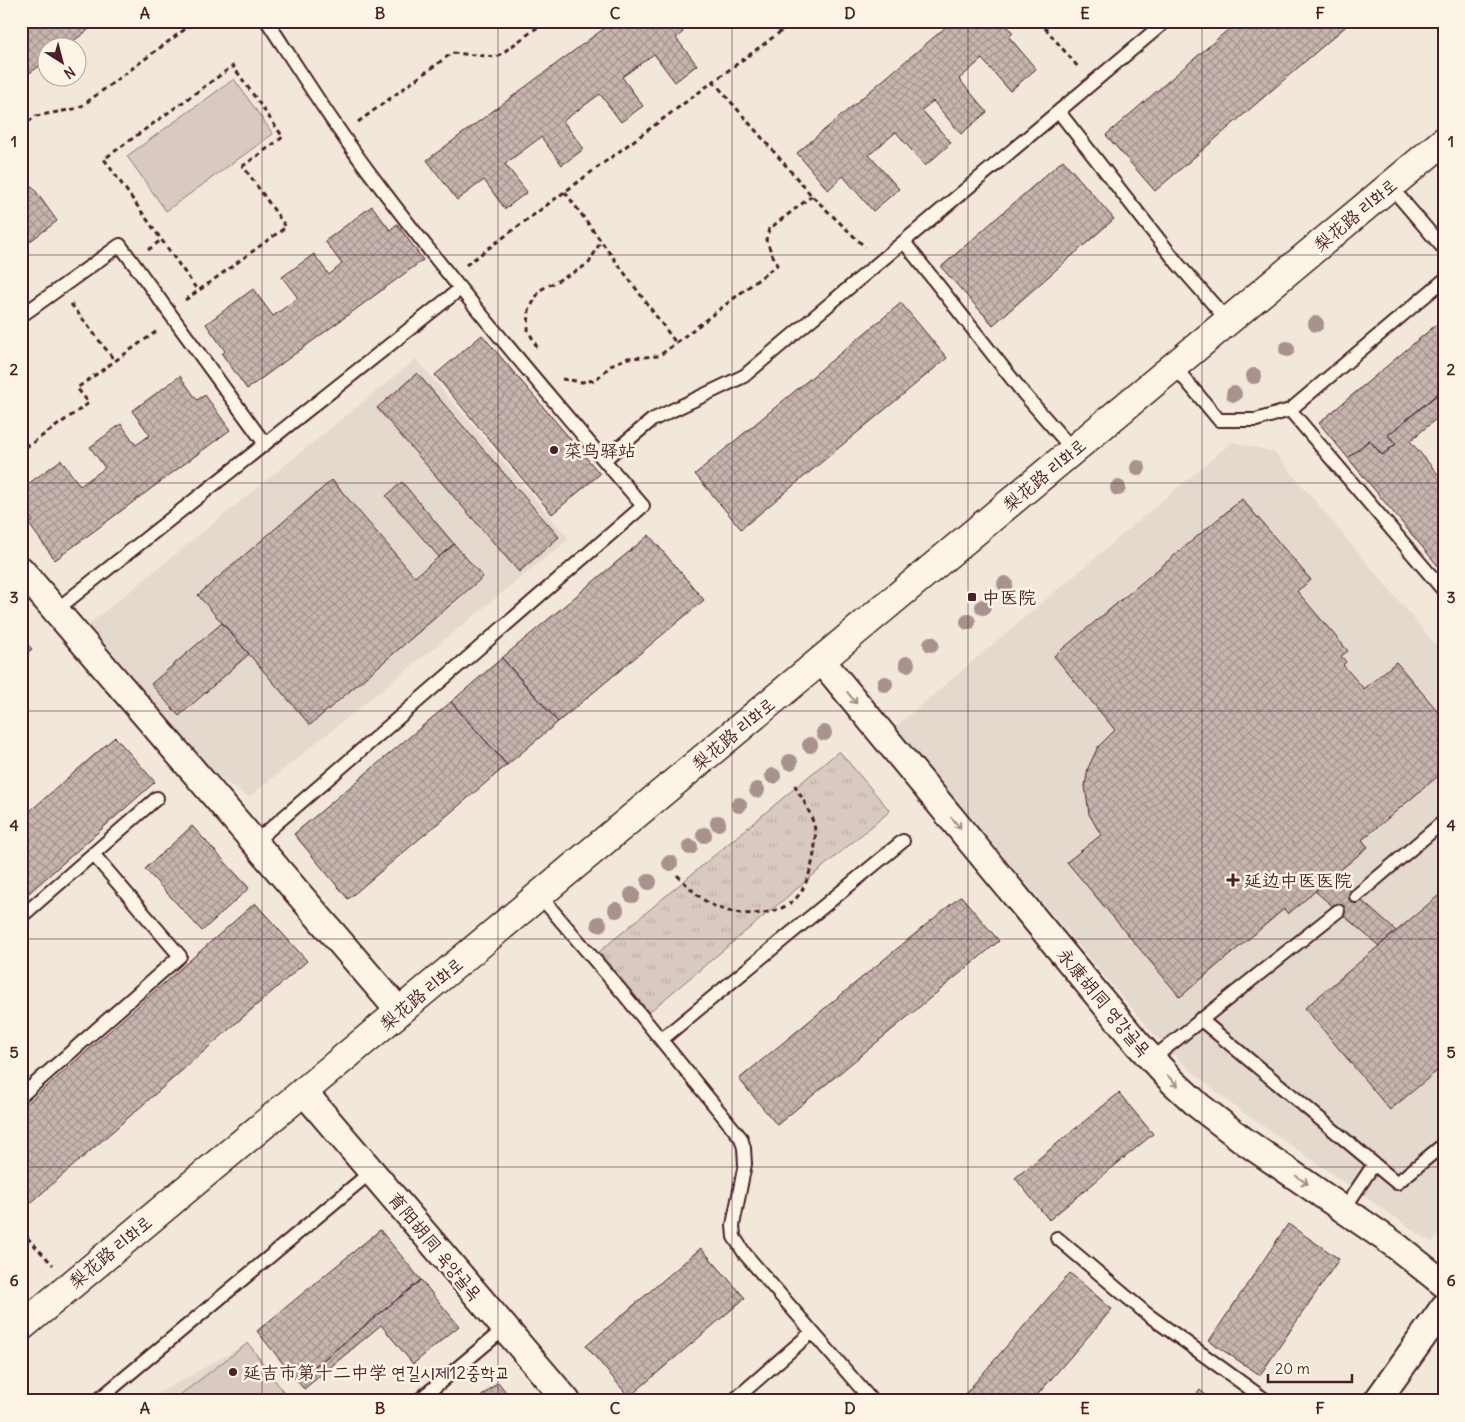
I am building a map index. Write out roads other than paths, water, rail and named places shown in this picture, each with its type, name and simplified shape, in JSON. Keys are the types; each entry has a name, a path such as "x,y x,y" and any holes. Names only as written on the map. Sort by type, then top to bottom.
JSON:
{"street":[{"name":"梨花路 리화로","path":"21,1327 1444,141"},
{"path":"21,570 400,1012"},
{"name":"永康胡同 영강골목","path":"821,660 1152,1059 1199,1106 1243,1140 1395,1245 1444,1284"},
{"name":"育阳胡同 육양골목","path":"304,1091 567,1401"},
{"path":"1377,1401 1444,1307"}],"lane":[{"path":"255,842 643,506 450,277 377,183 267,21"},
{"path":"604,460 652,420 744,376 1166,21"},
{"path":"1059,112 1178,264 1228,321"},
{"path":"1390,186 1444,249"},
{"path":"904,242 1024,394 1073,450"},
{"path":"21,316 120,245 265,444"},
{"path":"1174,366 1219,420 1256,420 1290,410 1444,280"},
{"path":"56,610 460,289"},
{"path":"1290,410 1444,591"},
{"path":"21,918 157,798"},
{"path":"1356,896 1444,821"},
{"path":"661,1040 903,841"},
{"path":"21,1096 180,956 93,854"},
{"path":"539,896 741,1138 745,1164 733,1225 734,1237 744,1254 872,1401"},
{"path":"1152,1059 1338,911"},
{"path":"1200,1019 1398,1183 1444,1144"},
{"path":"1344,1209 1374,1164"},
{"path":"97,1401 372,1171"},
{"path":"1058,1238 1147,1314 1267,1401"},
{"path":"418,1401 505,1328"},
{"path":"733,1401 812,1332"}],"place":[{"name":"菜鸟驿站","path":"554,450"},
{"name":"中医院","path":"972,597"},
{"name":"延边中医医院","path":"1233,880"},
{"name":"延吉市第十二中学 연길시제12중학교","path":"233,1372"}]}
